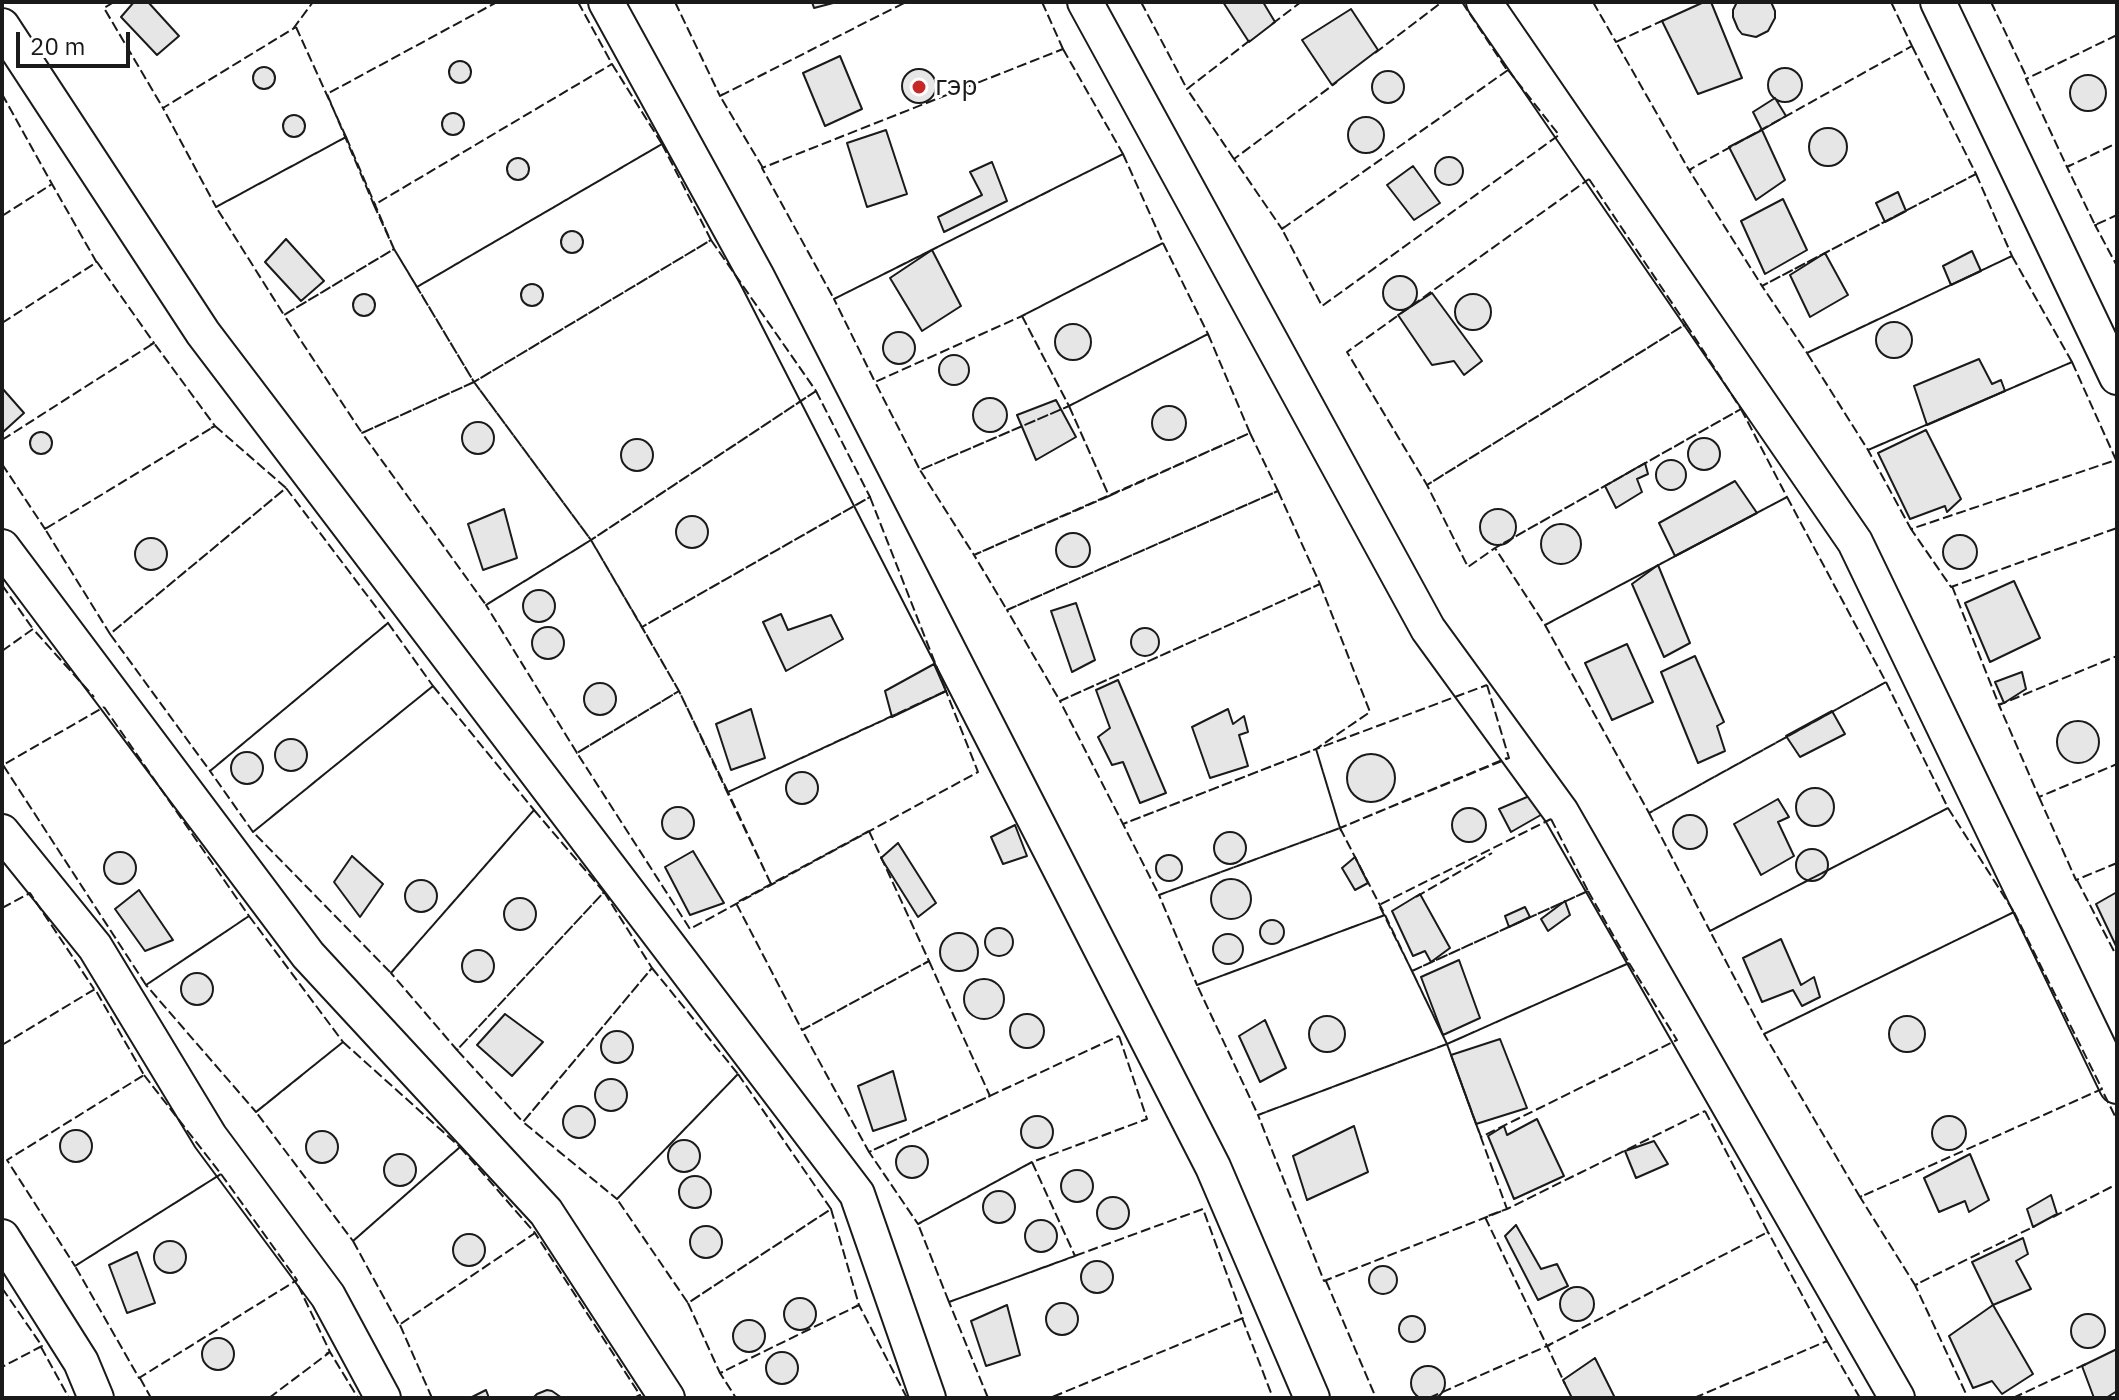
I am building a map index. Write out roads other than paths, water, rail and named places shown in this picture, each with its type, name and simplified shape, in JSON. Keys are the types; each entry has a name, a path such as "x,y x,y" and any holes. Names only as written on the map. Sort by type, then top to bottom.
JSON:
{"street":[{"path":"606,2 757,277 1213,1167 1312,1398"},
{"path":"1085,2 1428,629 1561,812 1897,1398"},
{"path":"1484,2 1855,542 2117,1086"},
{"path":"1938,2 2117,377"},
{"path":"2,26 203,333 857,1194 928,1398"},
{"path":"2,547 308,955 546,1212 667,1398"},
{"path":"2,832 95,947 210,1137 328,1296 383,1398"},
{"path":"2,1237 81,1362 96,1398"}],"place":[{"name":"гэр","path":"919,87"}]}
